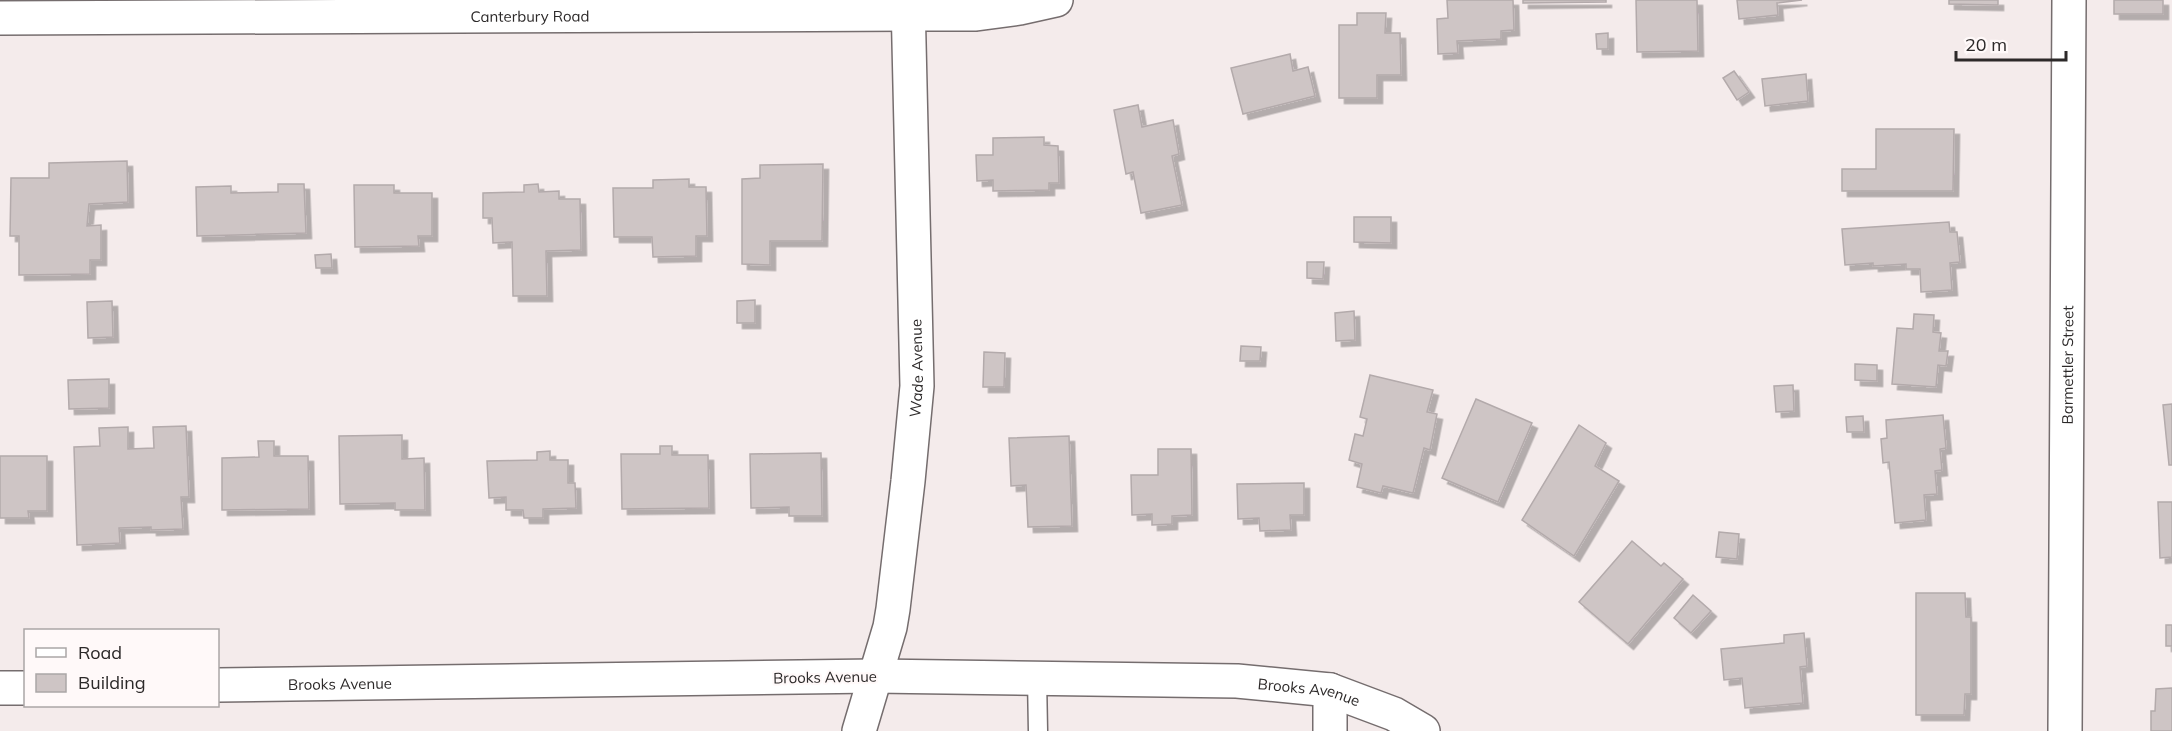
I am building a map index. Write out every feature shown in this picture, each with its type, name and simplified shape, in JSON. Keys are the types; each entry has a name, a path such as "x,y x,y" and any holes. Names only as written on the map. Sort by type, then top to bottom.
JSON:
{"street":[{"name":"Canterbury Road","path":"0,18 100,9 909,7 976,14 1056,0"},
{"name":"Barmettler Street","path":"2065,731 2069,0"},
{"name":"Wade Avenue","path":"859,731 893,609 917,386 909,7"},
{"name":"Brooks Avenue","path":"219,685 875,676 1237,681 1330,690 1394,714 1423,731"},
{"path":"0,688 24,688"},
{"path":"1330,690 1330,731"}],"lane":[{"path":"1036,678 1038,731"}],"building":[{"path":"1447,0 1513,0 1514,30 1501,31 1501,39 1457,41 1458,53 1438,54 1437,19 1448,18"},
{"path":"1523,0 1606,0 1606,2 1523,3"},
{"path":"1636,0 1697,0 1698,51 1637,52"},
{"path":"1737,0 1802,0 1777,3 1778,15 1739,19"},
{"path":"1949,0 1998,0 1998,5 1949,4"},
{"path":"2114,0 2163,0 2163,14 2114,14"},
{"path":"1357,13 1386,13 1385,33 1400,33 1401,75 1377,75 1377,98 1339,98 1339,25 1357,25"},
{"path":"1608,33 1608,49 1597,49 1596,34"},
{"path":"1290,54 1293,71 1308,67 1315,96 1243,114 1231,68"},
{"path":"1734,71 1749,92 1737,100 1723,78"},
{"path":"1806,74 1808,101 1765,106 1762,79"},
{"path":"1138,105 1142,127 1173,120 1179,154 1172,156 1182,205 1141,213 1133,172 1126,174 1114,110"},
{"path":"1876,129 1954,129 1953,191 1842,191 1842,169 1876,169"},
{"path":"1044,137 1044,145 1058,146 1059,183 1049,183 1049,190 993,191 993,180 977,181 976,155 993,155 993,138"},
{"path":"127,161 128,202 89,204 87,226 101,225 101,260 90,260 90,274 19,275 19,236 10,236 11,178 49,178 49,163"},
{"path":"823,164 822,241 770,241 770,265 742,264 742,179 760,178 760,165"},
{"path":"689,179 689,187 706,187 707,236 696,236 696,256 653,257 652,237 614,237 613,188 653,188 653,180"},
{"path":"278,184 304,184 306,233 197,236 196,187 231,186 231,193 278,192"},
{"path":"538,184 539,192 559,191 559,199 580,199 581,250 546,251 547,296 513,296 512,242 493,243 492,218 483,218 483,193 524,192 524,185"},
{"path":"354,185 394,185 394,193 432,193 432,236 418,236 419,246 355,247"},
{"path":"1354,217 1391,217 1391,243 1354,242"},
{"path":"1949,222 1950,232 1957,232 1960,262 1950,263 1952,290 1921,292 1920,269 1906,269 1906,264 1845,265 1842,229"},
{"path":"331,254 332,268 316,268 315,255"},
{"path":"1307,262 1324,262 1323,279 1307,278"},
{"path":"755,300 755,323 737,323 737,301"},
{"path":"112,301 113,337 88,338 87,302"},
{"path":"1354,311 1355,340 1336,341 1335,313"},
{"path":"1914,314 1934,315 1933,332 1941,333 1939,351 1948,351 1946,366 1938,365 1936,387 1892,384 1897,328 1913,329"},
{"path":"1241,346 1261,347 1260,361 1240,361"},
{"path":"984,352 1005,353 1004,387 983,387"},
{"path":"1855,364 1877,365 1877,381 1855,380"},
{"path":"1370,375 1433,390 1427,412 1437,414 1430,450 1424,448 1413,493 1383,486 1381,493 1357,487 1362,464 1349,460 1355,434 1363,436 1367,419 1360,417"},
{"path":"109,379 109,408 69,409 68,380"},
{"path":"1793,385 1794,411 1776,412 1774,386"},
{"path":"1476,399 1532,423 1498,502 1442,478"},
{"path":"2172,404 2172,465 2169,465 2163,405"},
{"path":"1943,415 1946,448 1940,449 1942,470 1935,471 1937,494 1924,495 1926,520 1895,523 1889,462 1883,463 1881,439 1887,438 1886,420"},
{"path":"1863,416 1864,432 1847,432 1846,417"},
{"path":"1579,425 1606,443 1595,466 1619,481 1574,556 1522,520"},
{"path":"186,426 189,497 181,497 183,529 119,528 120,543 77,545 74,447 100,446 99,428 128,427 128,449 154,448 153,427"},
{"path":"402,435 402,459 424,458 425,510 395,510 395,503 340,504 339,436"},
{"path":"1069,436 1072,526 1028,527 1026,485 1011,486 1009,438"},
{"path":"258,441 274,441 274,456 308,456 309,509 222,510 222,458 259,457"},
{"path":"660,446 672,446 672,455 708,455 709,508 622,509 621,454 660,454"},
{"path":"1158,449 1191,449 1192,515 1172,516 1172,524 1152,525 1152,514 1132,515 1131,475 1158,475"},
{"path":"550,451 550,460 568,460 568,483 575,483 576,508 543,509 543,518 524,518 523,510 506,510 506,497 489,498 487,461 537,460 537,452"},
{"path":"821,453 822,516 789,516 789,507 751,508 750,454"},
{"path":"0,456 47,456 47,511 28,511 29,518 0,518"},
{"path":"1304,483 1304,515 1290,515 1291,530 1260,531 1259,518 1238,519 1237,484"},
{"path":"2158,502 2172,502 2172,557 2160,558"},
{"path":"1719,532 1739,534 1737,559 1716,557"},
{"path":"1632,541 1661,566 1664,563 1683,579 1628,644 1579,602"},
{"path":"1916,593 1965,593 1966,617 1971,617 1971,694 1965,694 1964,715 1916,715"},
{"path":"1693,595 1711,611 1691,633 1674,618"},
{"path":"2166,625 2172,625 2172,646 2166,646"},
{"path":"1804,633 1807,666 1800,667 1803,703 1745,708 1742,678 1724,680 1721,649 1784,643 1784,635"},
{"path":"2172,688 2172,731 2151,731 2151,711 2155,711 2156,689"}]}
